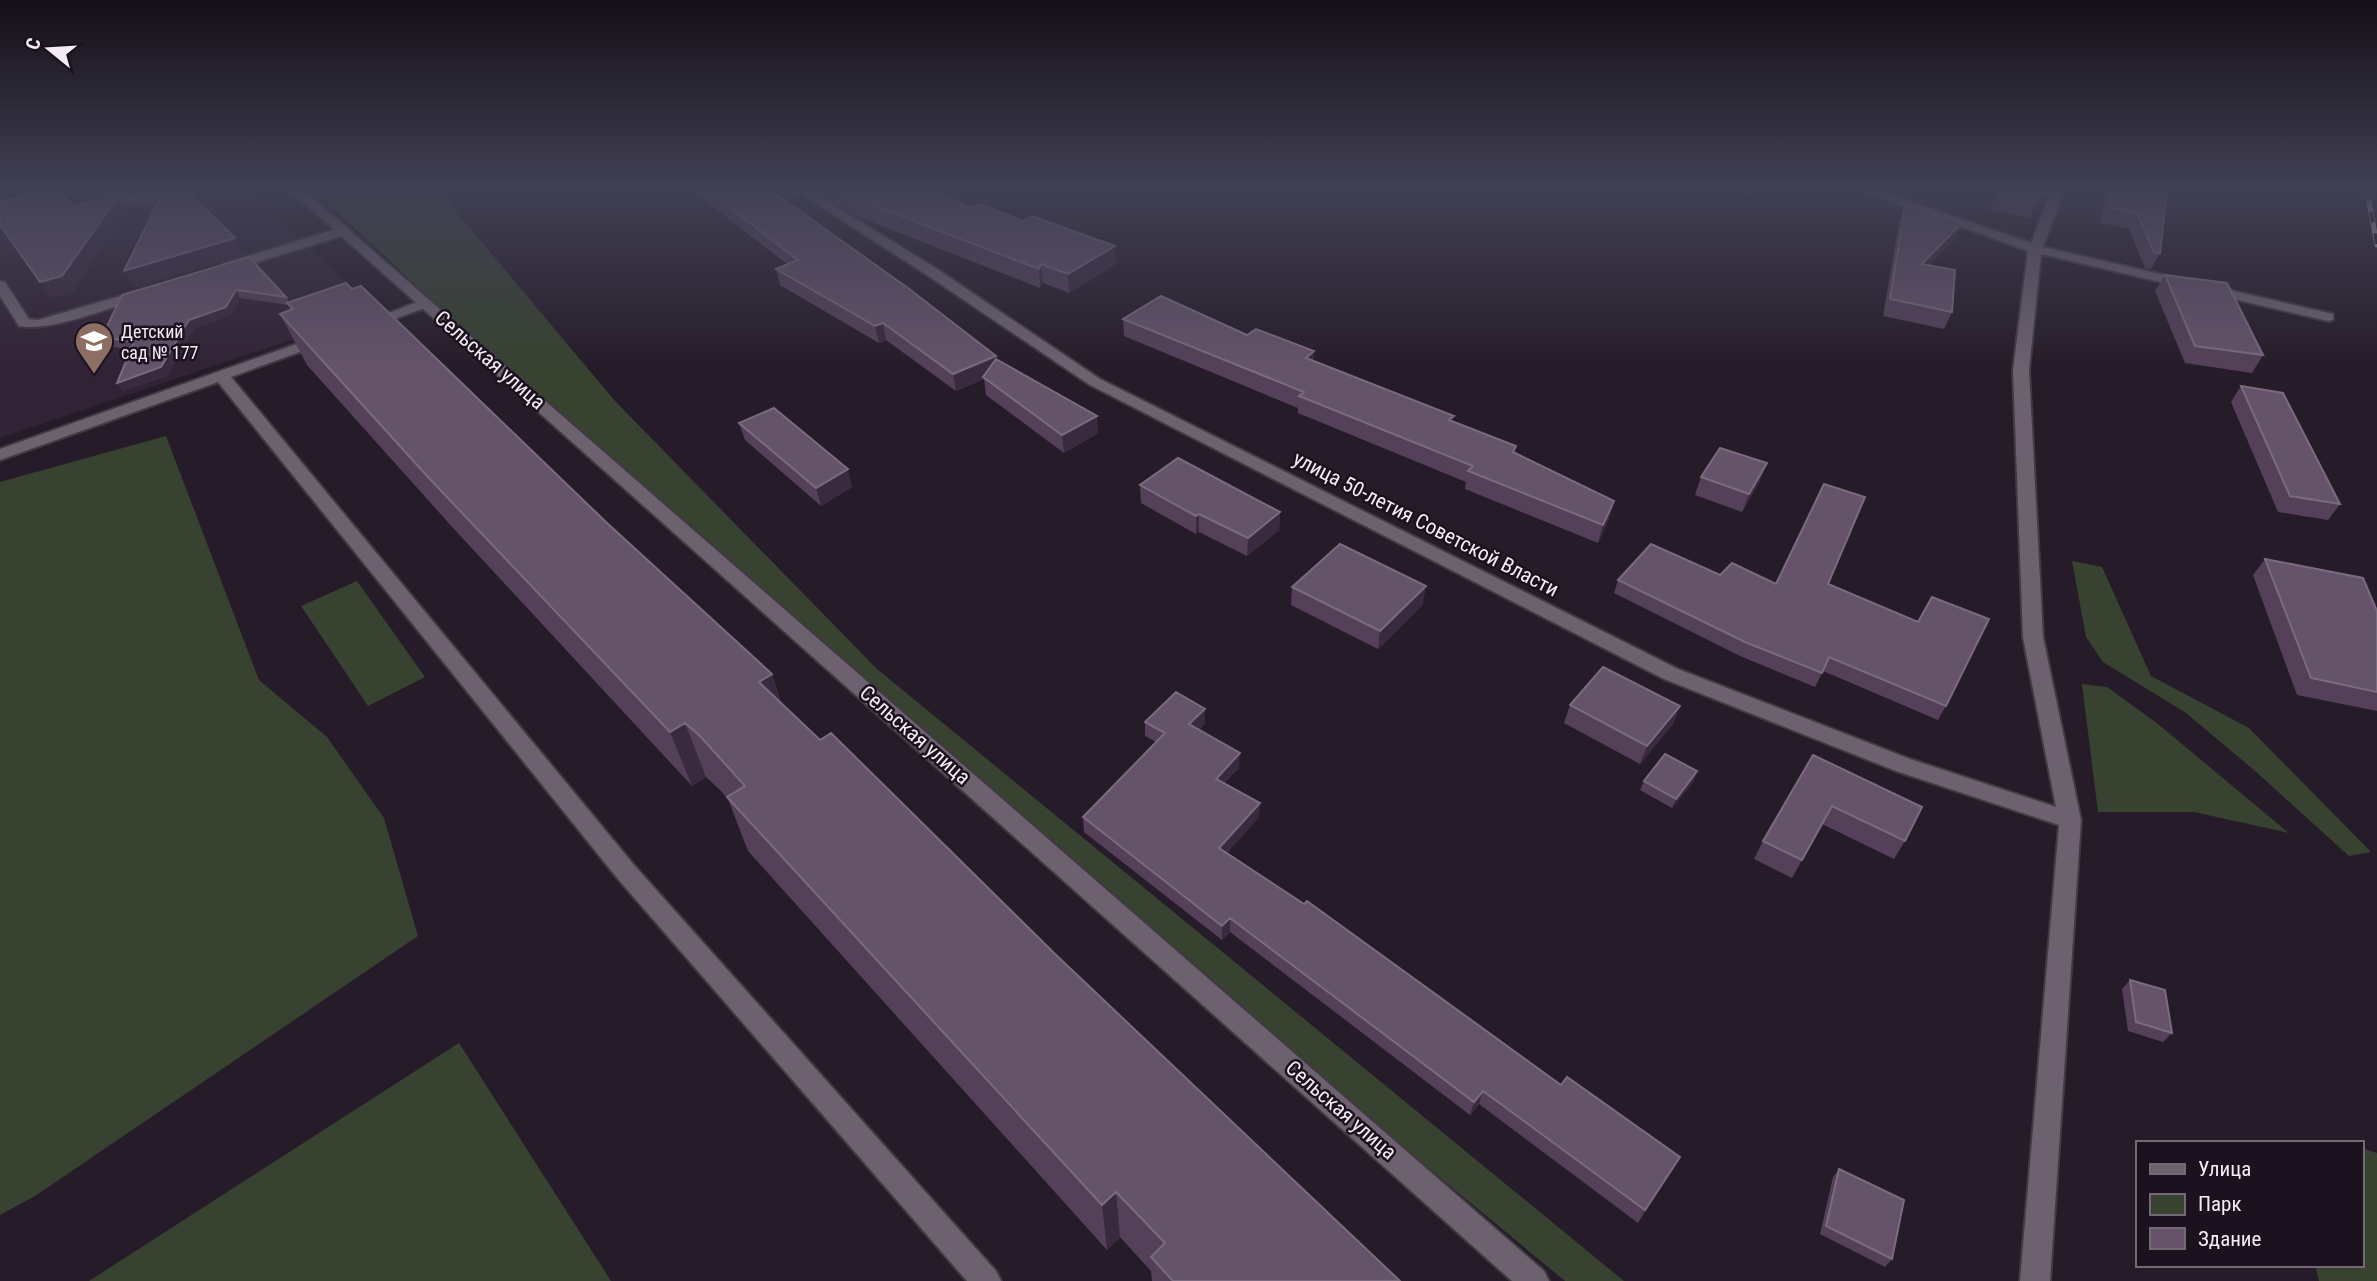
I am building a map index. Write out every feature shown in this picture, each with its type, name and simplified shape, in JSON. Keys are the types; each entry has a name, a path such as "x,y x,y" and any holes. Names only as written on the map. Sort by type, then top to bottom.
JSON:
{"street":[{"path":"211,272 282,250"},
{"name":"Сельская улица","path":"364,250 1534,1281"},
{"name":"улица 50-летия Советской Власти","path":"897,250 1095,382 1671,674 1903,765 2070,820"},
{"path":"2035,250 2021,370 2033,637 2070,820 2035,1281"},
{"path":"2038,250 2328,317"},
{"path":"0,285 24,323 40,324 159,288"},
{"path":"0,455 220,374 425,303"},
{"path":"220,374 626,872 986,1281"}],"shaded area":[{"name":"Детский сад № 177","path":"0,250 312,250 377,311 0,438"}],"green space":[{"path":"378,250 488,250 615,401 877,669 1624,1281 1565,1281 984,801"},
{"path":"166,436 259,680 327,737 384,818 418,936 35,1196 0,1215 0,482"},
{"path":"2072,561 2102,567 2151,676 2249,728 2371,852 2349,856 2186,713 2103,662 2086,637"},
{"path":"357,581 425,677 368,706 301,606"},
{"path":"2082,684 2107,687 2158,724 2289,833 2194,812 2098,812"},
{"path":"459,1043 611,1281 89,1281"},
{"path":"2363,1149 2377,1153 2377,1281 2319,1281 2316,1267 2363,1267"}],"building":[{"path":"17,250 80,250 62,276 40,282"},
{"path":"134,250 195,250 124,271"},
{"path":"785,250 854,250 996,356 953,374 883,323 875,326 776,269 798,260"},
{"path":"989,250 1109,250 1068,274 1041,264 1039,269"},
{"path":"1898,250 1936,250 1922,264 1955,270 1952,312 1890,299"},
{"path":"249,257 286,297 236,290 226,307 189,320 161,367 117,383 134,342 102,337 122,295"},
{"path":"2165,275 2227,283 2263,355 2195,346"},
{"path":"346,283 352,289 361,286 607,523 772,674 759,682 820,740 831,733 1054,953 1400,1281 1173,1281 1151,1257 1165,1243 1116,1192 1102,1205 727,797 745,786 699,735 685,723 670,732 427,476 280,314 293,309 287,303"},
{"path":"1161,296 1247,335 1256,329 1314,351 1306,358 1454,416 1449,420 1516,446 1513,452 1614,501 1603,525 1468,471 1473,466 1299,396 1304,392 1123,319"},
{"path":"996,359 1097,416 1062,435 983,377"},
{"path":"2241,386 2283,393 2340,504 2290,496"},
{"path":"774,408 848,469 816,488 739,423"},
{"path":"1720,448 1767,463 1749,494 1701,477"},
{"path":"1178,458 1280,512 1248,538 1199,514 1196,516 1140,485"},
{"path":"1824,484 1865,497 1828,584 1918,622 1932,597 1989,619 1946,706 1829,657 1822,673 1745,642 1618,580 1651,544 1720,575 1732,563 1776,584"},
{"path":"1340,544 1426,586 1380,631 1292,587"},
{"path":"2265,559 2363,578 2377,611 2377,692 2311,678"},
{"path":"1603,667 1680,706 1647,746 1570,705"},
{"path":"1176,692 1205,709 1189,724 1240,753 1216,779 1260,803 1219,848 1304,904 1307,901 1561,1085 1567,1077 1680,1157 1645,1210 1483,1091 1474,1102 1230,918 1222,926 1083,817 1165,733 1145,722"},
{"path":"1665,754 1697,771 1676,799 1644,781"},
{"path":"1813,755 1922,807 1905,841 1832,806 1802,860 1763,841"},
{"path":"2130,980 2165,990 2172,1033 2136,1022"},
{"path":"1839,1169 1904,1200 1892,1259 1826,1226"}],"place":[{"name":"Детский сад № 177","path":"94,375"}]}
